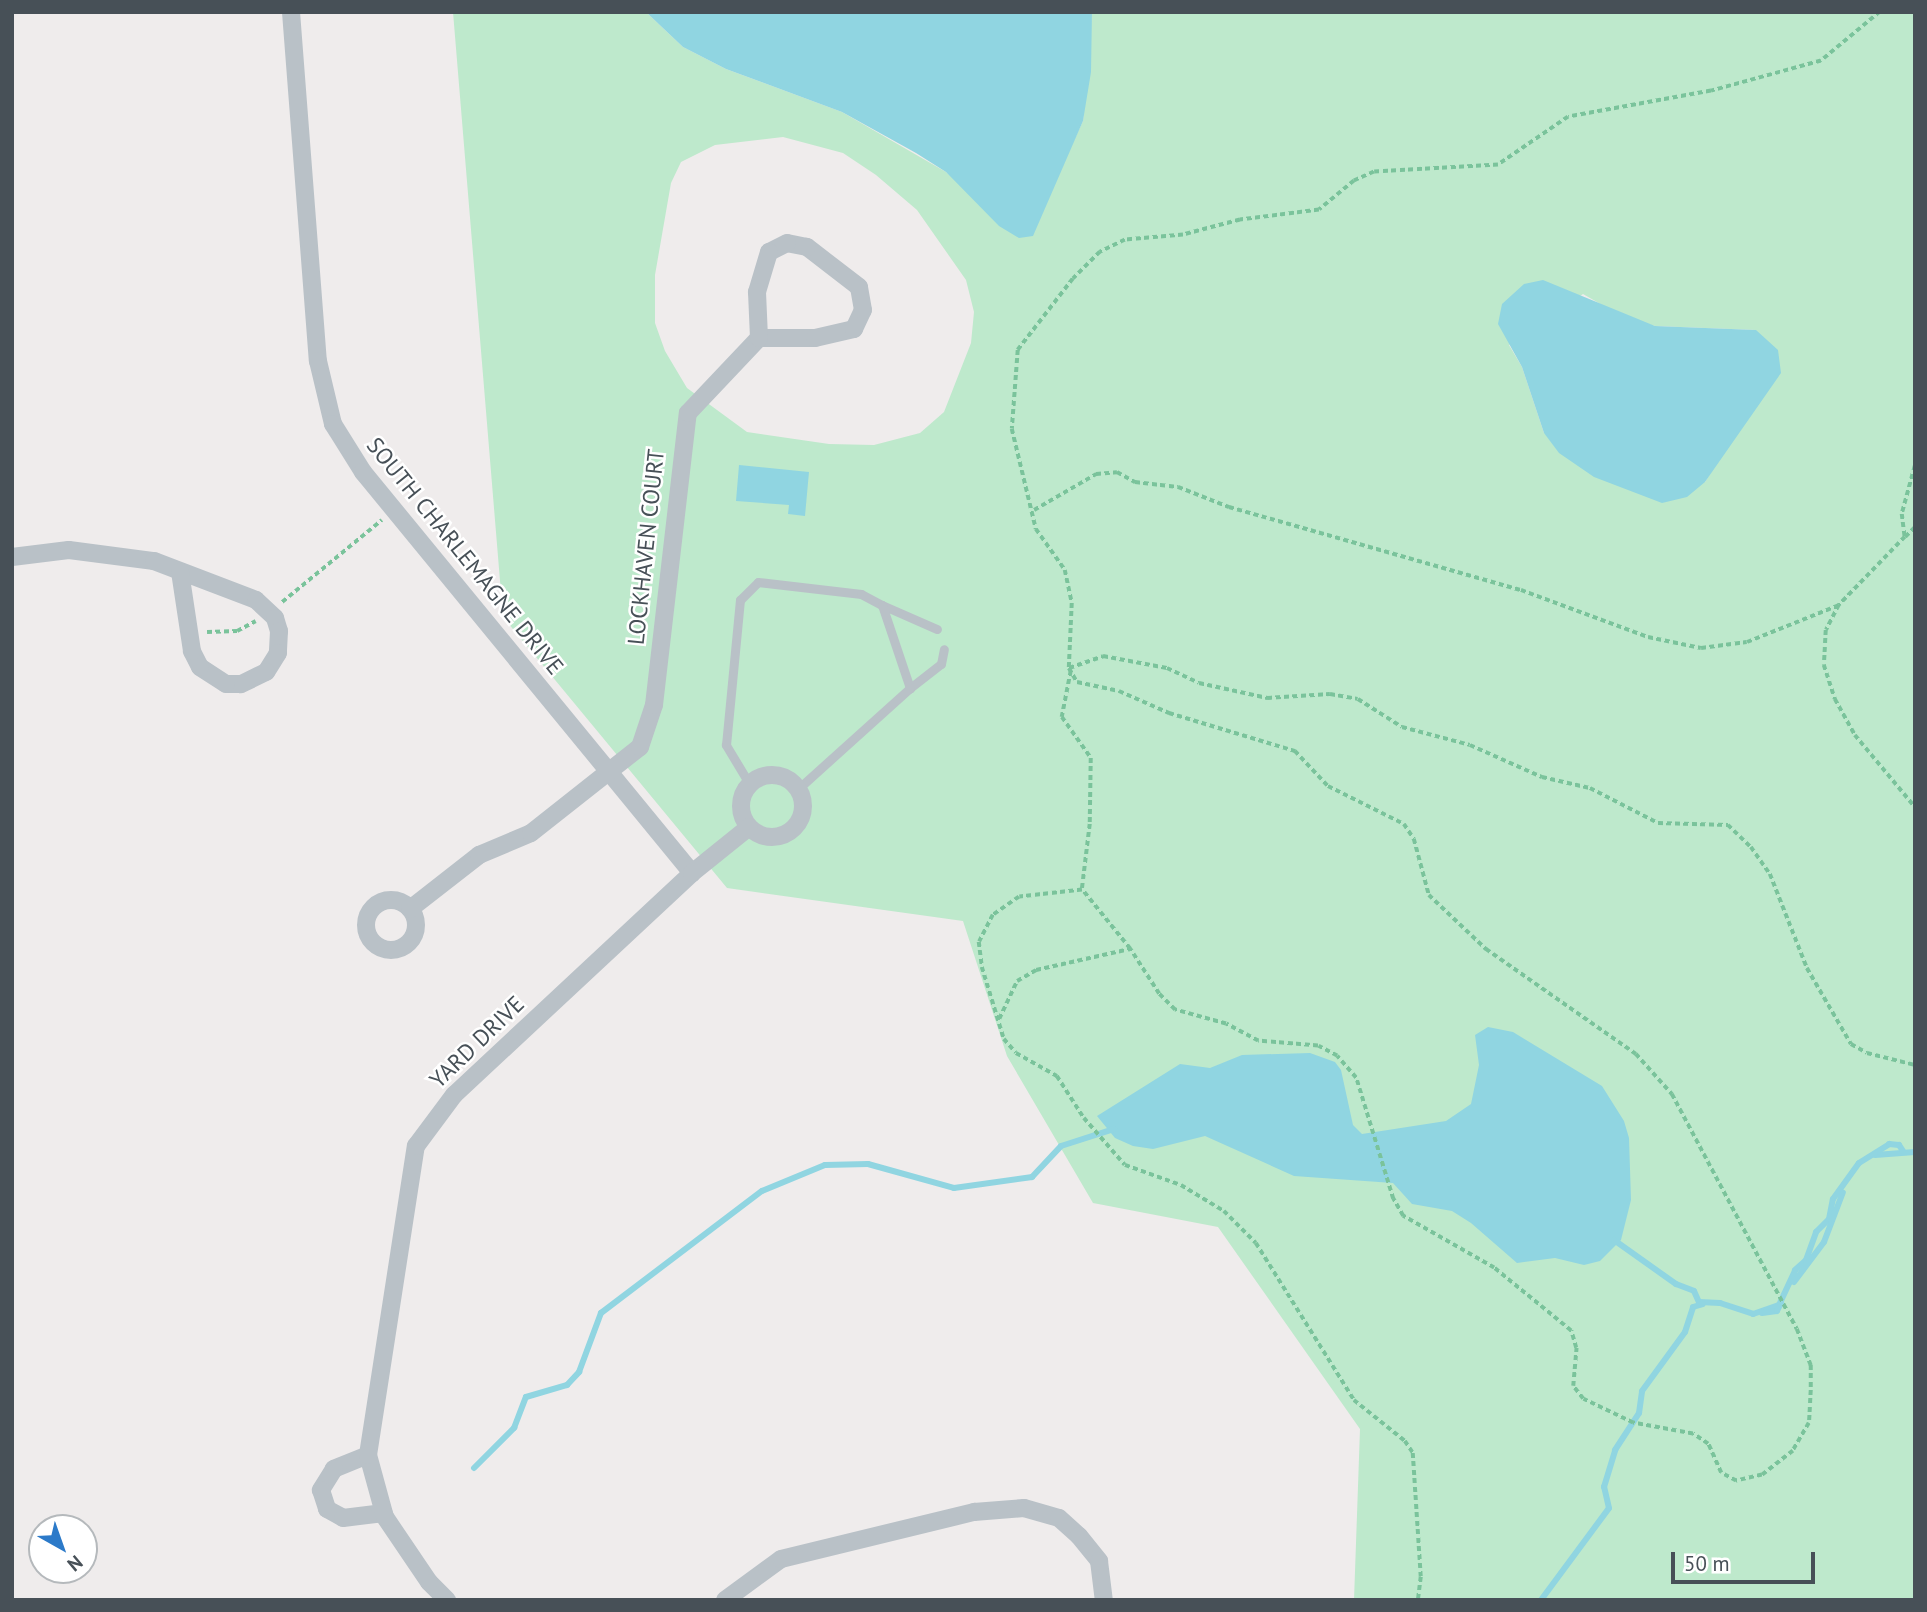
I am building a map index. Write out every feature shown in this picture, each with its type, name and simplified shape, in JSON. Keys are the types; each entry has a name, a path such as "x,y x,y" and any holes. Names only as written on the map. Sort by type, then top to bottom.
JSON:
{"street":[{"name":"SOUTH CHARLEMAGNE DRIVE","path":"291,12 318,361 333,424 362,472 692,873"},
{"path":"787,243 807,247 859,286 863,310 854,329 815,338 759,338 757,292 769,252 787,243"},
{"name":"LOCKHAVEN COURT","path":"410,909 465,864 531,833 640,747 654,705 688,413 759,338"},
{"path":"12,557 69,550 154,561 266,607 275,618 280,645 266,672 241,684 226,684 200,667 191,651 180,572"},
{"path":"772,775 798,789 803,809 786,834 766,837 749,827 741,809 750,785 772,775"},
{"name":"YARD DRIVE","path":"447,1600 429,1582 384,1513 368,1455 416,1146 454,1095 692,873 749,827"},
{"path":"368,1455 334,1469 321,1490 327,1509 343,1518 384,1513"},
{"path":"725,1600 781,1559 974,1512 1024,1508 1059,1518 1079,1536 1099,1561 1104,1600"}],"lane":[{"path":"750,785 726,745 740,600 758,582 861,594 937,629"},
{"path":"882,605 910,688"},
{"path":"798,789 910,688 941,664 944,649"}],"path":[{"path":"1070,669 1077,682 1119,691 1169,713 1295,751 1328,786 1404,824 1414,839 1429,895 1496,956 1636,1054 1672,1094 1802,1341 1811,1365 1809,1423 1793,1451 1762,1475 1736,1481 1721,1473 1708,1444 1693,1434 1633,1423 1583,1399 1573,1386 1576,1348 1571,1331 1494,1268 1404,1216 1393,1199 1356,1077 1337,1056 1318,1046 1258,1041 1226,1024 1175,1010 1159,994 1130,949 1082,890 1090,824 1091,758 1062,717 1070,669 1072,603 1065,570 1036,529 1034,510 1012,429 1012,382 1018,350 1038,319 1100,252 1125,240 1183,235 1240,220 1319,210 1354,181 1374,172 1498,165 1568,117 1711,91 1821,61 1880,12"},
{"path":"1905,537 1902,514 1915,466"},
{"path":"1034,510 1096,474 1117,472 1135,482 1178,487 1229,507 1521,590 1648,637 1701,648 1747,642 1839,605"},
{"path":"279,605 386,517"},
{"path":"1915,527 1839,605 1826,630 1824,665 1835,699 1855,734 1915,807"},
{"path":"201,632 237,631 261,618"},
{"path":"1070,669 1104,656 1167,668 1199,684 1267,698 1330,694 1358,699 1402,727 1470,745 1542,777 1590,788 1658,823 1728,825 1751,847 1770,874 1807,968 1851,1044 1867,1054 1915,1066"},
{"path":"1082,890 1019,897 993,915 979,942 1004,1039 1016,1053 1057,1076 1084,1118 1125,1165 1195,1192 1224,1211 1256,1243 1332,1370 1354,1400 1405,1441 1413,1453 1421,1577 1418,1600"},
{"path":"999,1019 1017,981 1036,970 1130,949"}],"green space":[{"path":"453,12 646,12 683,47 726,69 842,112 946,172 968,191 1069,151 1083,121 1092,12 1915,12 1915,1600 1354,1600 1360,1429 1218,1227 1093,1203 1007,1056 963,921 727,888 503,617","holes":["783,137 843,153 876,175 917,210 966,280 974,312 971,343 944,412 920,433 874,445 829,444 747,432 687,388 665,351 655,323 655,275 671,183 681,162 715,145","1583,294 1623,317 1655,326 1756,330 1724,451 1705,482 1544,433 1522,367 1509,345"]}],"water":[{"path":"646,12 1092,12 1091,72 1083,121 1033,236 1019,238 999,226 946,172 916,153 842,112 726,69 683,47"},
{"path":"1543,280 1655,326 1756,330 1778,350 1781,373 1705,482 1687,497 1662,503 1594,477 1559,453 1544,433 1522,367 1498,324 1502,304 1524,284"},
{"path":"739,465 809,472 805,516 788,514 789,505 736,501"},
{"path":"1488,1027 1513,1032 1602,1086 1624,1121 1629,1138 1631,1200 1621,1240 1600,1261 1584,1265 1555,1258 1517,1263 1471,1223 1452,1211 1412,1204 1393,1183 1294,1176 1205,1136 1153,1149 1133,1146 1115,1138 1097,1116 1180,1064 1210,1068 1242,1055 1310,1053 1335,1062 1341,1070 1353,1125 1362,1134 1446,1121 1471,1104 1479,1065 1475,1035"}],"waterway":[{"path":"474,1468 514,1428 526,1397 567,1385 579,1372 601,1313 762,1191 825,1165 868,1164 954,1188 1032,1177 1061,1146 1114,1129"},
{"path":"1614,1240 1676,1284 1694,1291 1699,1302 1720,1303 1753,1314 1779,1305 1795,1270 1806,1260 1816,1232 1829,1219 1833,1199 1859,1163 1889,1144 1899,1145 1903,1151"},
{"path":"1875,1155 1915,1152"},
{"path":"1794,1282 1824,1242 1843,1192"},
{"path":"1762,1313 1777,1311 1781,1303"},
{"path":"1541,1600 1609,1508 1604,1487 1615,1450 1639,1413 1642,1391 1685,1332 1693,1307 1703,1304"}]}
